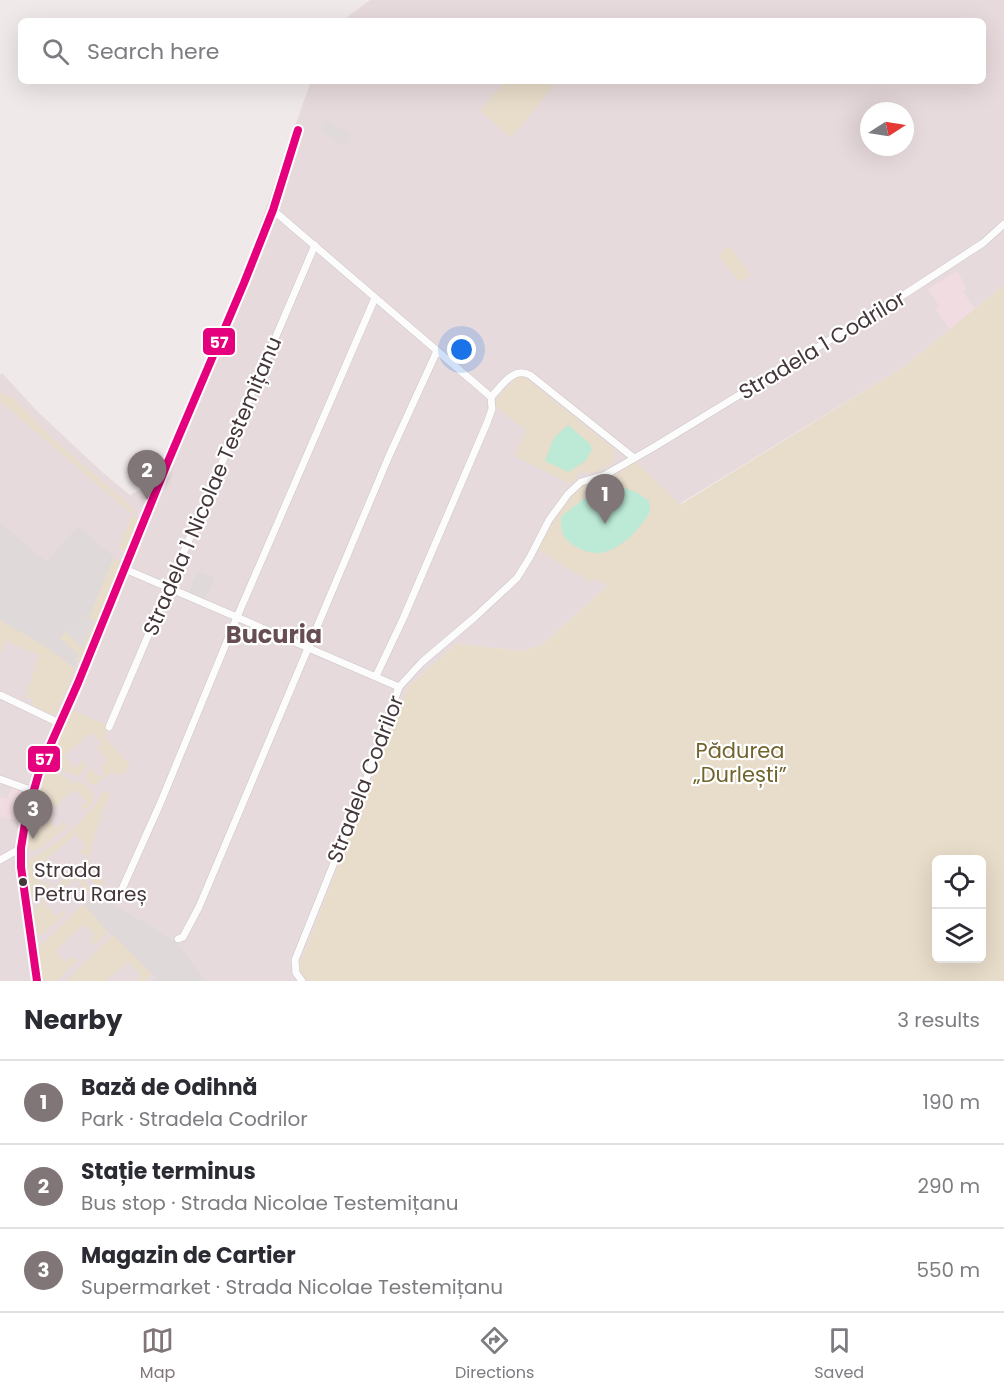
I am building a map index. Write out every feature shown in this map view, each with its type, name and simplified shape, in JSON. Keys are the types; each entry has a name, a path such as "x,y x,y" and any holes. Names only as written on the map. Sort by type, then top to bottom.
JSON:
{"street":[{"path":"37,981 21,848 33,791 41,766 273,210 298,130"},
{"path":"273,210 491,397 492,409 487,423 404,619 376,676"},
{"name":"Stradela 1 Codrilor","path":"634,458 905,294 983,243 1004,224"},
{"name":"Stradela 1 Nicolae Testemițanu","path":"109,727 315,245"},
{"path":"118,898 375,298"},
{"path":"178,939 183,937 199,907 393,446 437,351"},
{"path":"491,397 514,374 525,372 634,458"},
{"name":"Stradela Codrilor","path":"302,981 296,973 295,960 356,808 399,687 423,662 517,578 549,520 574,487 581,482 605,475 634,458"},
{"path":"125,569 399,687"},
{"path":"0,695 59,723"},
{"path":"0,779 33,791"},
{"path":"0,860 21,848"}],"shaded area":[{"path":"370,0 1004,0 1004,285 905,366 684,501 596,578 607,586 543,644 524,651 456,644 408,687 299,966 302,976 308,981 0,981 0,375 2,373 38,412 130,495 151,484 248,259 310,84 986,84 986,18 346,18"},
{"path":"325,118 353,135 346,147 318,130"},
{"path":"957,271 967,289 963,292 975,308 950,329 936,310 940,307 928,289"},
{"path":"568,425 590,444 592,450 585,461 568,472 545,461 554,438"},
{"path":"608,484 630,490 649,501 650,512 626,541 613,549 593,553 580,549 564,536 561,517 596,489"},
{"path":"0,522 46,562 78,526 114,557 89,617 95,621 74,668 50,649 0,620"},
{"path":"198,571 215,578 205,600 188,593"},
{"path":"89,618 95,621 82,648 66,632 71,625"},
{"path":"12,786 28,792 21,822 0,815 0,797 8,799"},
{"path":"104,889 118,907 173,940 190,958 205,981 152,981 156,978 108,932 84,904 99,890"}],"green space":[{"path":"502,84 550,84 553,87 511,138 480,111"},
{"path":"729,246 751,275 739,282 718,255"},
{"name":"Pădurea „Durlești”","path":"1004,285 1004,981 308,981 302,976 299,966 408,687 456,644 524,651 543,644 607,586 595,578 591,582 538,550 557,516 580,487 610,478 636,462 680,505 905,366"},
{"path":"518,377 524,377 615,450 614,461 594,473 580,471 571,484 515,456 526,430 495,406 498,397"},
{"path":"0,393 12,397 51,437 135,510 132,515 138,519 139,524 128,550 118,549 132,514 0,401"},
{"path":"114,557 121,563 89,647 82,660 76,662 79,655 60,638 71,625 89,617"},
{"path":"0,620 51,650 74,668 75,671 56,714 50,714 33,706 32,699 25,697 39,655 6,641 0,655"},
{"path":"71,709 110,727 104,737 130,765 123,775 111,772 98,783 91,785 86,779 86,773 91,769 100,777 105,773 101,767 108,760 97,748 102,743 92,732 64,756 74,768 82,761 87,766 77,776 47,764"},
{"path":"44,771 60,774 75,784 79,781 92,792 93,801 85,811 81,806 86,801 75,789 45,816 56,828 64,822 68,826 42,847 31,851 27,846 33,818 40,819 45,795 38,793"},
{"path":"105,790 110,794 94,838 90,862 107,885 95,885 83,870 87,857 82,852 77,855 86,846 75,834 33,872 44,885 47,882 50,885 31,900 27,861 50,847 81,822"},
{"path":"79,873 90,890 82,899 80,897 86,891 75,878 45,904 56,917 63,912 65,914 42,935 35,933 34,910 66,876 76,876"},
{"path":"84,904 108,932 94,945 90,941 95,935 84,924 55,951 65,962 73,956 77,961 56,981 42,981 38,951 41,945"},
{"path":"113,935 152,974 145,981 137,979 141,975 128,961 106,981 66,981"}],"transit line":[{"name":"57","path":"37,981 21,867 21,848 26,817 41,766 78,683 244,283 273,210 298,130"}],"place":[{"name":"Stație terminus","path":"147,500"},
{"name":"Bază de Odihnă","path":"605,524"},
{"name":"Magazin de Cartier","path":"33,839"},
{"name":"Strada Petru Rareș","path":"23,882"}],"district":[{"name":"Bucuria","path":"274,634"}]}
